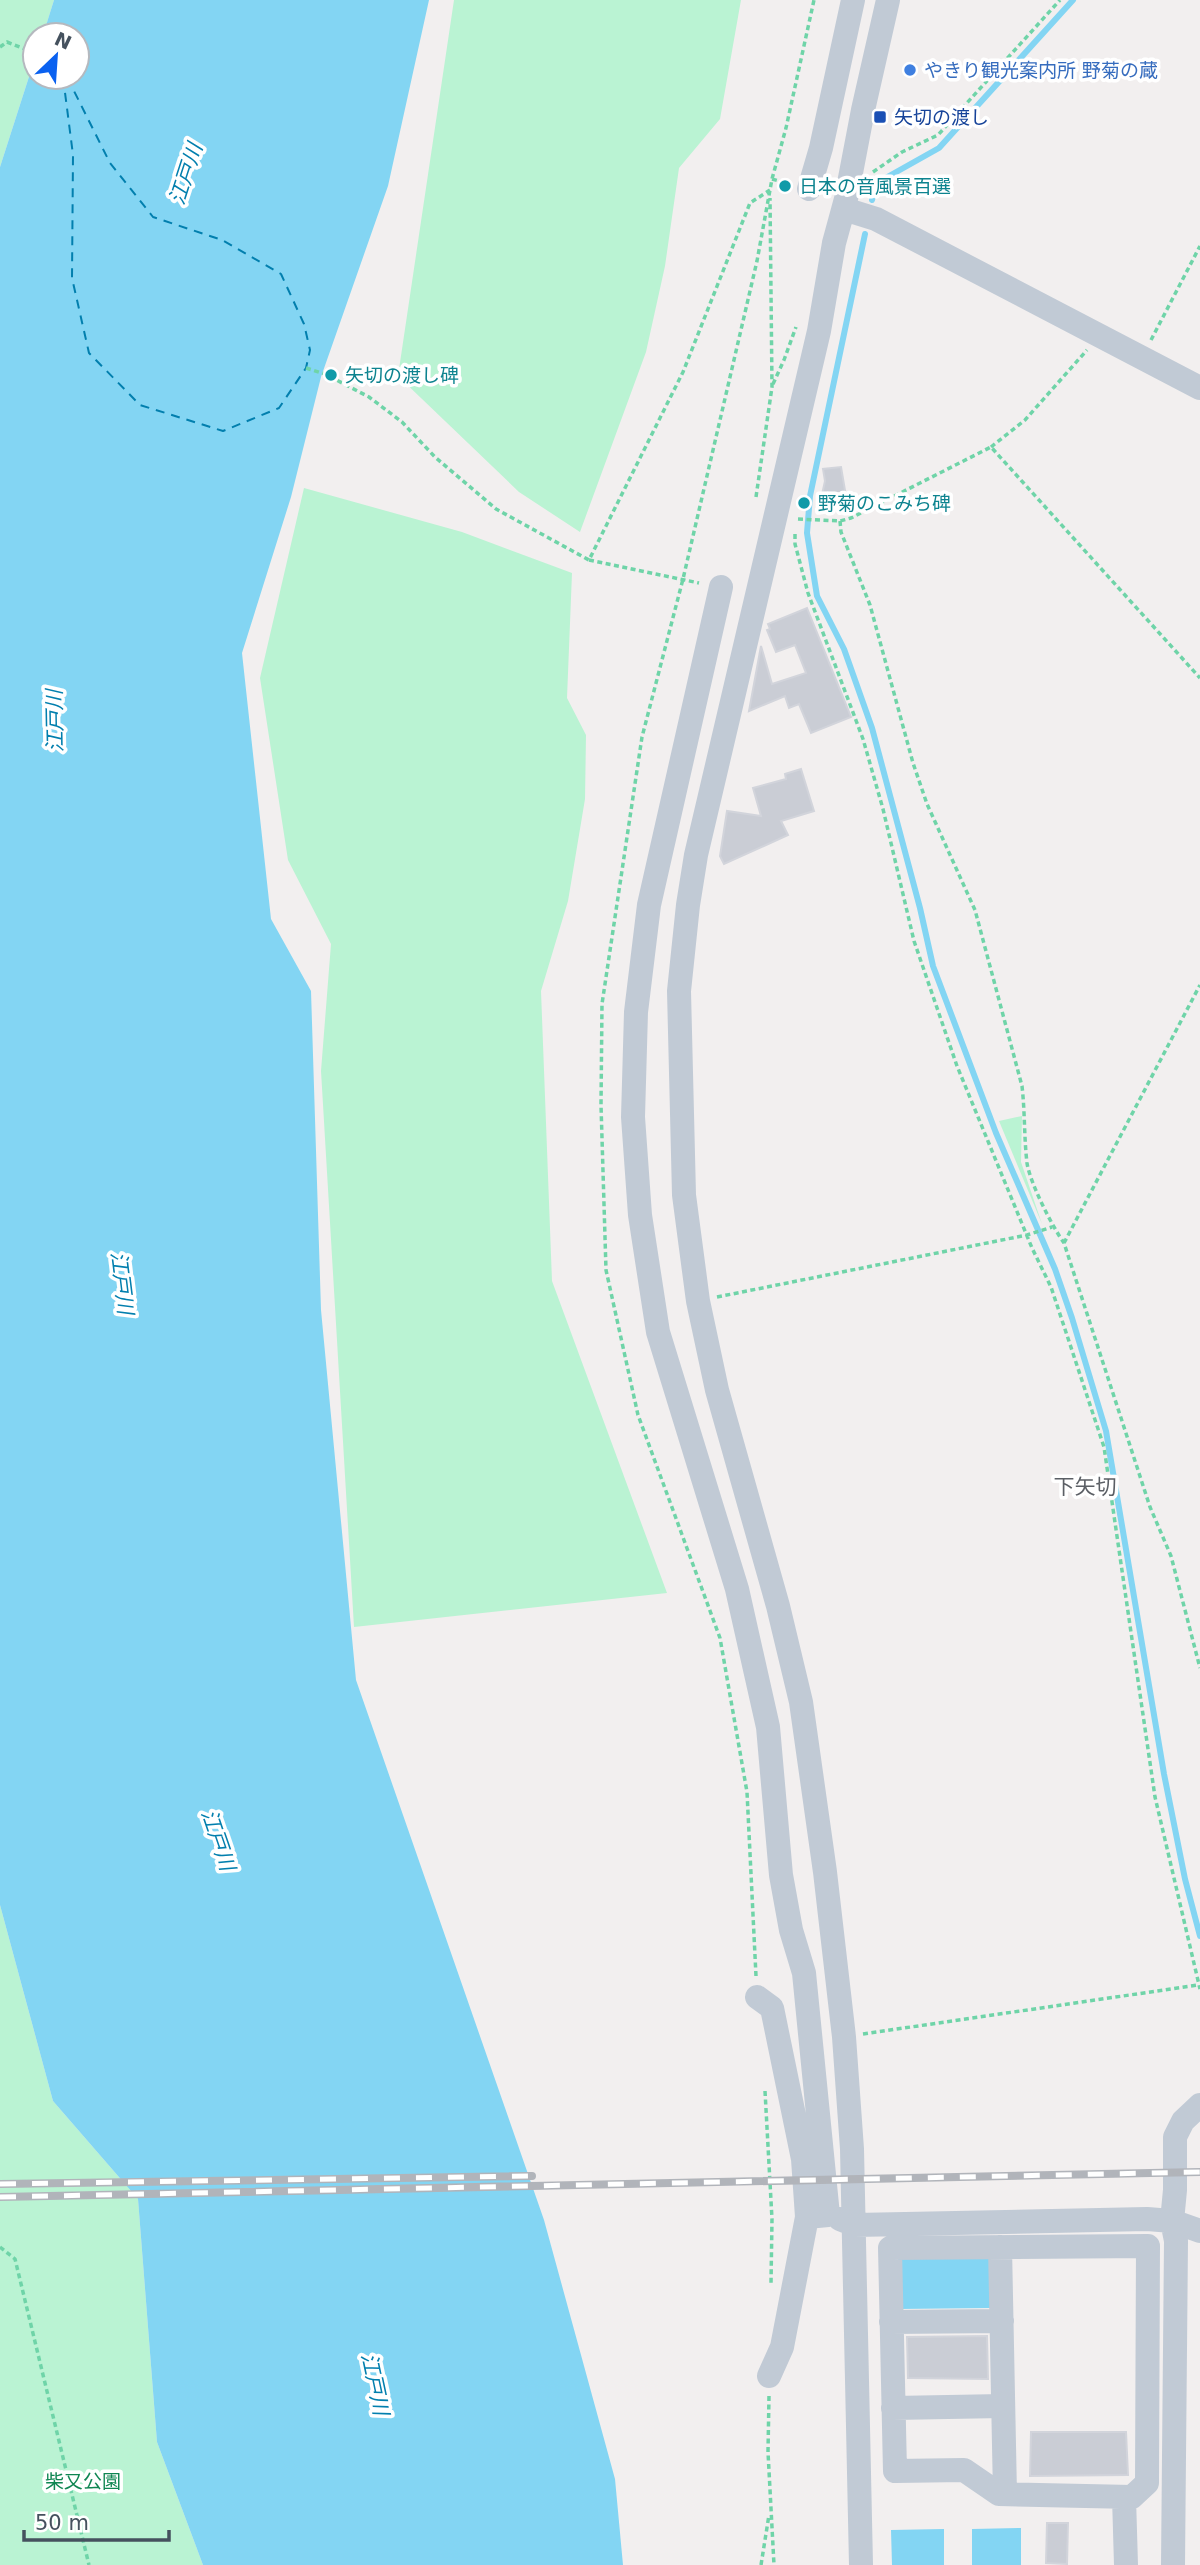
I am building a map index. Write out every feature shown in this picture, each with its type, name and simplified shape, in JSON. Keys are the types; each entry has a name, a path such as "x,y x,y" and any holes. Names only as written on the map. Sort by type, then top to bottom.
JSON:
{"street":[{"path":"809,189 821,148 853,0"},
{"path":"861,2565 852,2149 844,2037 825,1872 801,1702 778,1606 717,1390 698,1301 684,1195 679,991 696,855 819,331 834,243 846,199 888,0"},
{"path":"846,199 876,219 1200,388"},
{"path":"721,587 649,905 636,1012 634,1129 640,1215 658,1332 737,1589 768,1727 782,1875 791,1930 804,1973 818,2216 782,2347 769,2375"},
{"path":"757,1997 772,2008 803,2159 818,2216"},
{"path":"1173,2565 1176,2241 1172,2221 1175,2137 1183,2121 1200,2105"},
{"path":"818,2216 855,2225 1147,2218 1172,2221 1199,2231"},
{"path":"1148,2246 1147,2483 1132,2497 999,2494 964,2470 895,2471 890,2248 1000,2247 1148,2246"},
{"path":"1000,2247 1005,2494"},
{"path":"891,2322 1002,2321"},
{"path":"893,2408 1003,2406"},
{"path":"1124,2497 1126,2565"}],"path":[{"path":"846,199 902,152 938,135 1060,0"},
{"path":"0,47 7,43 21,48"},
{"path":"589,560 683,372 750,203 770,190 772,387 754,507"},
{"path":"1142,358 1200,246"},
{"path":"796,519 840,521 851,518 991,447 1025,420 1100,336"},
{"path":"306,368 325,374 369,397 402,422 435,457 496,509 589,560 683,579"},
{"path":"991,447 1200,678"},
{"path":"840,521 841,532 870,605 913,763 927,804 975,909 1022,1086 1027,1166 1053,1227 1064,1243 1150,1507 1171,1556 1200,1668"},
{"path":"796,531 795,544 808,593 863,739 883,809 914,941 957,1066 1051,1287 1104,1447 1155,1797 1199,1987 844,2037"},
{"path":"1064,1243 1200,985"},
{"path":"698,1301 1027,1235 1053,1227"},
{"path":"0,2247 15,2259 89,2565"},
{"path":"761,2565 771,2506"}],"green space":[{"path":"0,0 54,0 47,21 21,21 21,91 24,91 0,167"},
{"path":"454,0 741,0 720,119 679,168 665,266 646,352 580,532 519,492 398,376"},
{"path":"304,488 462,532 572,573 567,698 586,735 585,799 568,901 541,991 552,1281 667,1593 354,1627 321,1071 331,944 288,860 260,678"},
{"path":"1022,1116 1021,1162 1042,1224 999,1121"},
{"name":"柴又公園","path":"0,1905 53,2101 138,2199 157,2442 203,2565 0,2565"}],"water":[{"name":"江戸川","path":"54,0 429,0 388,186 321,377 291,497 242,653 271,919 311,991 321,1310 356,1680 544,2220 615,2479 623,2565 203,2565 157,2442 138,2199 53,2101 0,1905 0,167 24,91 91,91 91,21 47,21"},
{"path":"898,2259 991,2259 991,2308 898,2309"},
{"path":"1021,2528 1021,2565 972,2565 972,2529"},
{"path":"944,2529 944,2565 892,2565 891,2530"}],"building":[{"path":"841,467 848,508 819,508 825,481 823,469"},
{"path":"807,608 851,717 811,733 799,704 789,708 785,696 749,711 761,646 772,684 806,673 795,645 776,652 767,630 770,629 768,624"},
{"path":"801,769 814,811 781,821 788,835 724,864 720,856 727,811 761,816 753,788 786,779 785,774"},
{"path":"987,2336 988,2379 908,2378 907,2337"},
{"path":"1031,2432 1126,2432 1128,2475 1030,2476"},
{"path":"1047,2523 1068,2523 1067,2564 1046,2563"}],"waterway":[{"path":"872,200 875,189 882,180 939,148 1073,0"},
{"path":"865,234 810,496 807,533 817,596 844,649 872,728 933,966 996,1133 1055,1269 1106,1431 1164,1774 1185,1879 1200,1936"}],"ferry route":[{"path":"65,91 73,155 72,278 89,353 140,405 223,431 279,408 306,368 310,350 304,324 281,274 222,240 153,217 110,163 74,91"}],"railway":[{"path":"0,2197 1200,2172"},
{"path":"0,2184 532,2176"}],"place":[{"name":"やきり観光案内所 野菊の蔵","path":"910,70"},
{"name":"矢切の渡し","path":"880,117"},
{"name":"日本の音風景百選","path":"785,186"},
{"name":"矢切の渡し碑","path":"331,375"},
{"name":"野菊のこみち碑","path":"804,503"}],"district":[{"name":"下矢切","path":"1085,1487"}]}
